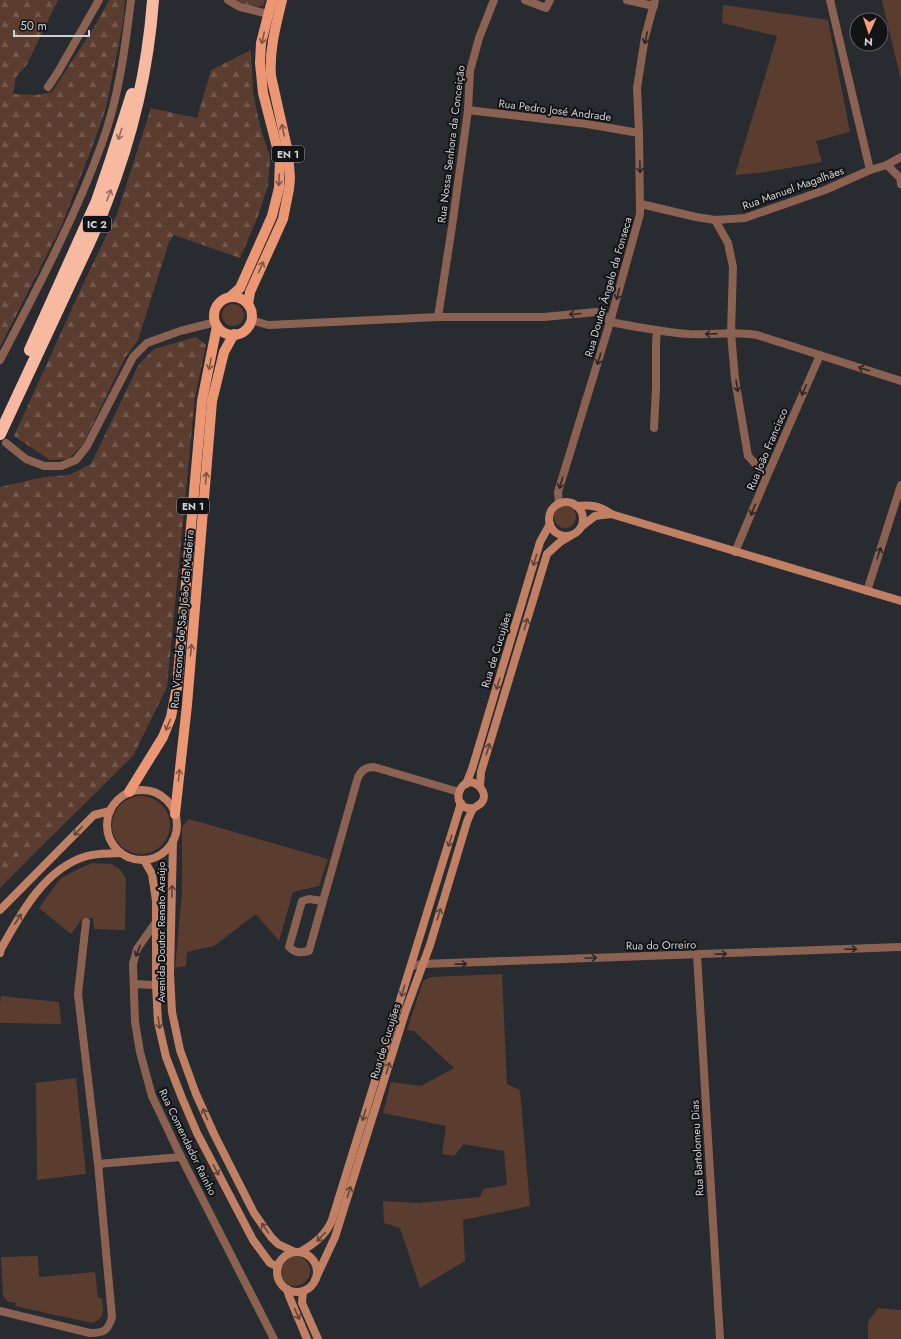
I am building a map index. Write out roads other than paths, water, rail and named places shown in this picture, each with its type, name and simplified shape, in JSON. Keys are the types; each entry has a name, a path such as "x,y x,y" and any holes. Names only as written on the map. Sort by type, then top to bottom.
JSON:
{"highway":[{"name":"IC 2","path":"0,415 97,201 131,98 141,49 147,0"},
{"name":"IC 2","path":"3,438 106,204 119,169 142,87 147,59 153,0"}],"main road":[{"name":"EN 1","path":"216,324 215,312 217,306 220,302 230,297 240,288 272,216 279,188 280,160 263,93 260,63 261,43 272,0"},
{"name":"EN 1","path":"234,334 245,330 251,320 251,312 248,304 250,292 283,219 289,189 290,178 288,152 271,76 270,65 272,43 282,0"},
{"path":"230,297 241,298 248,304"},
{"path":"216,324 223,331 234,334"},
{"name":"Rua Visconde de São João da Madeira","path":"129,792 163,738 171,717 177,687 202,401 216,324"},
{"name":"Rua Visconde de São João da Madeira","path":"175,814 187,705 212,401 224,352 234,334"}],"street":[{"path":"48,87 99,0"},
{"path":"0,360 61,243 103,142 117,89 131,0"},
{"path":"228,0 240,7 268,14"},
{"name":"Rua Nossa Senhora da Conceição","path":"438,317 468,110 470,71 479,38 493,0"},
{"path":"525,0 546,8 550,0"},
{"path":"627,0 654,3"},
{"path":"830,0 870,170"},
{"name":"Rua Doutor Ângelo da Fonseca","path":"559,504 558,492 610,322 640,214 641,204 637,88 654,3"},
{"name":"Rua Pedro José Andrade","path":"468,110 587,124 639,133"},
{"name":"Rua Manuel Magalhães","path":"641,204 715,220 745,218 825,190 870,170 887,165 901,157"},
{"path":"887,165 900,178 901,184"},
{"path":"715,220 728,243 733,267 731,333 735,379 748,456 767,476"},
{"path":"251,320 268,325 438,317 544,317 596,312 604,315 610,322 657,331 691,334 739,332 757,335 901,381"},
{"path":"3,438 26,459 44,466 61,466 76,460 87,446 133,357 147,343 180,332 216,324"},
{"path":"654,428 657,331"},
{"name":"Rua João Francisco","path":"735,552 820,354"},
{"path":"867,590 901,485"},
{"path":"582,526 583,514 576,506 567,502 559,504 551,511 549,517 550,524 554,530 559,534 570,536 577,532 595,516 611,514"},
{"path":"576,506 590,505 604,509 611,514 901,601"},
{"name":"Rua de Cucujães","path":"458,792 466,784 472,769 540,542 550,524"},
{"name":"Rua de Cucujães","path":"315,1280 335,1237 406,1010 430,945 467,822 474,808 483,801 484,793 480,786 481,772 547,554 560,542 570,536"},
{"path":"323,901 309,899 302,901 289,946 293,951 301,953 309,951 358,777 362,770 367,767 374,767 458,792 461,803 467,808 474,808"},
{"path":"466,784 474,783 480,786"},
{"path":"129,792 140,790 151,791 162,796 170,804 175,814"},
{"name":"Rua Visconde de São João da Madeira","path":"110,811 115,801 129,792"},
{"name":"Rua de Cucujães","path":"297,1252 310,1246 321,1237 332,1220 461,803"},
{"path":"0,910 94,815 110,811 107,822 108,834 112,844 120,853 128,857 144,860 156,857 166,850 173,841"},
{"name":"Rua Visconde de São João da Madeira","path":"173,841 177,826 175,814"},
{"name":"Avenida Doutor Renato Araújo","path":"173,841 170,974 172,1012 180,1050 196,1094 214,1134 254,1213 278,1244 309,1256 314,1263 316,1272 315,1280"},
{"path":"0,953 17,920 41,888 53,875 66,865 85,857 96,854 120,853"},
{"name":"Avenida Doutor Renato Araújo","path":"144,860 152,874 156,900 156,985 158,1022 166,1057 197,1133 253,1240 270,1263 278,1267"},
{"path":"0,1311 90,1333 101,1333 109,1327 112,1317 98,1164 78,994 86,922"},
{"name":"Rua Comendador Rainho","path":"156,922 138,948 134,964 135,1022 140,1052 152,1096 181,1157 274,1339"},
{"name":"Rua do Orreiro","path":"411,966 422,964 901,947"},
{"name":"Rua Bartolomeu Dias","path":"697,955 720,1339"},
{"path":"134,984 156,985"},
{"path":"98,1164 181,1157"},
{"path":"297,1252 284,1257 278,1267 277,1276 279,1281 287,1289 307,1339"},
{"path":"287,1289 303,1291 310,1287 315,1280"},
{"path":"303,1291 302,1303 318,1339"}]}
